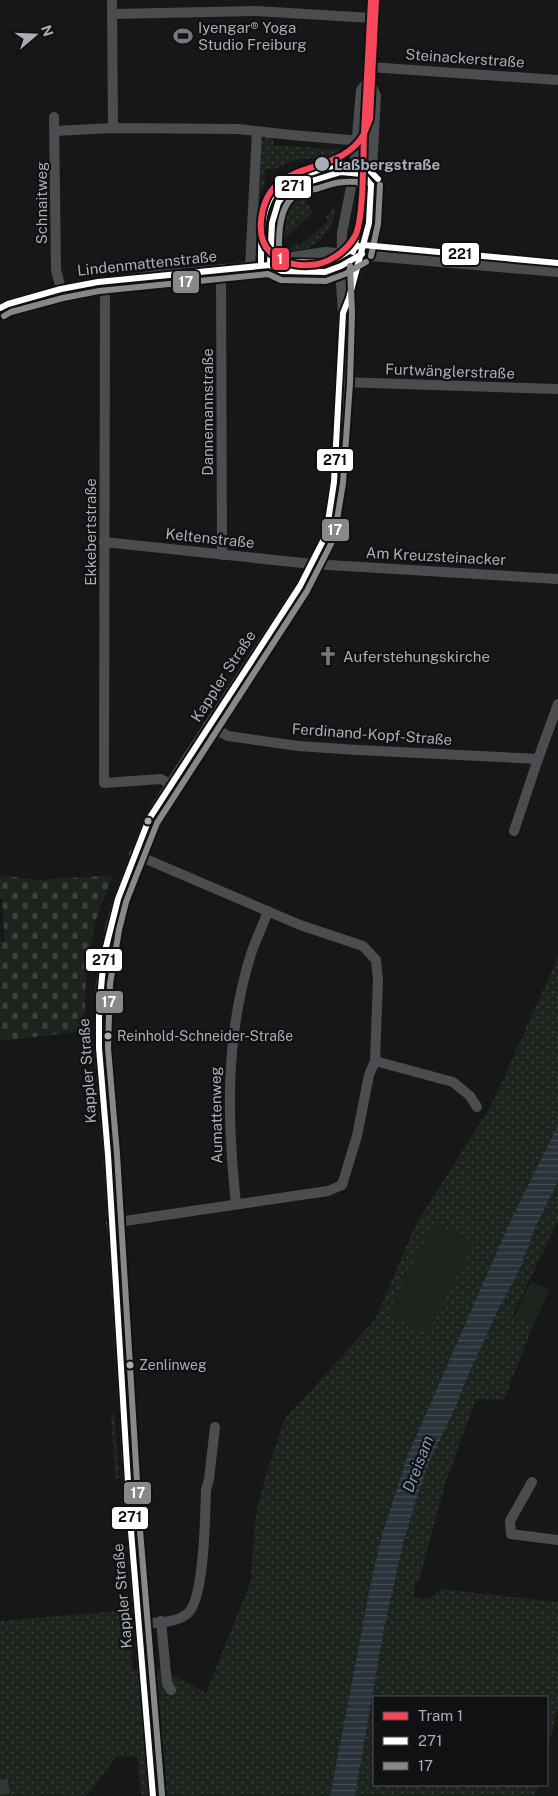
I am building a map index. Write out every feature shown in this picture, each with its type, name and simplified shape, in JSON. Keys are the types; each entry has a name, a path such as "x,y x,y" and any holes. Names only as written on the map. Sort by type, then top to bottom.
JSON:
{"street":[{"path":"112,0 113,128"},
{"path":"369,80 373,0"},
{"path":"112,14 256,11 372,18"},
{"name":"Steinackerstraße","path":"369,67 558,80"},
{"name":"Kappler Straße","path":"153,1796 139,1624 99,1048 99,1011 104,955 118,899 149,819 208,725 300,586 326,535 331,509 341,382 343,313 342,233 352,183 361,90 369,80 376,96 369,223 362,254 343,313"},
{"name":"Schnaitweg","path":"54,117 56,131 56,270 61,289"},
{"path":"56,131 113,128 211,128 374,142"},
{"path":"250,267 257,132"},
{"name":"Lindenmattenstraße","path":"0,308 61,289 104,281 270,265 292,257 325,252 362,254"},
{"path":"362,254 558,272"},
{"name":"Lindenmattenstraße","path":"270,265 282,271 325,272 341,266 362,254"},
{"name":"Dannemannstraße","path":"221,269 222,555"},
{"name":"Ekkebertstraße","path":"104,281 104,783 162,779 170,784"},
{"name":"Furtwänglerstraße","path":"341,382 558,389"},
{"name":"Keltenstraße","path":"104,542 312,564"},
{"name":"Am Kreuzsteinacker","path":"312,564 558,579"},
{"path":"514,831 558,704"},
{"name":"Ferdinand-Kopf-Straße","path":"208,725 228,736 298,746 538,759"},
{"path":"111,1223 328,1191 342,1185 375,1061 378,979 376,960 363,946 300,925 134,854"},
{"name":"Aumattenweg","path":"236,1204 229,1126 232,1036 240,994 252,952 268,911"},
{"path":"375,1061 453,1082 470,1096 477,1107"},
{"path":"139,1624 175,1621 188,1614 194,1607 198,1595 206,1490 215,1427"},
{"path":"532,1482 510,1521 511,1534 558,1540"},
{"path":"161,1621 166,1684 171,1690"}],"green space":[{"path":"266,137 273,137 273,145 344,150 344,153 326,158 296,160 276,168 266,169 264,186 260,194 255,237 260,144"},
{"path":"299,192 313,212 279,244 276,243 278,220 282,208"},
{"path":"335,206 331,225 319,241 308,248 288,251 296,243 299,246 329,221 326,217"},
{"path":"0,875 37,880 113,875 95,922 86,974 84,1031 0,1041 0,941 5,941 2,899 0,899"},
{"path":"558,957 558,1125 509,1224 407,1457 382,1535 330,1796 141,1796 137,1756 116,1757 87,1796 0,1796 0,1621 128,1610 133,1671 161,1669 206,1693 251,1581 255,1519 265,1478 285,1418 376,1318 416,1224 491,1106"},
{"path":"558,1181 558,1221 512,1316 533,1326 504,1400 476,1399 446,1481 419,1580 416,1580 413,1597 428,1599 441,1589 558,1602 558,1709 548,1748 548,1696 373,1696 373,1786 538,1786 535,1796 355,1796 384,1629 403,1544 416,1500 428,1465 498,1310 519,1271 536,1226"},
{"path":"434,1222 474,1243 427,1334 387,1314"},
{"path":"531,1281 549,1290 533,1326 514,1317"},
{"path":"111,1414 115,1414 119,1478 115,1478"}],"water":[{"name":"Dreisam","path":"558,1125 558,1181 536,1226 519,1271 498,1310 428,1465 416,1500 403,1544 384,1629 355,1796 330,1796 371,1582 382,1535 407,1457 509,1224"}],"tunnel":[{"path":"0,1780 3,1796"}],"tram line":[{"name":"1","path":"364,134 371,0"},
{"name":"1","path":"364,134 370,119 376,0"},
{"name":"1","path":"364,134 360,216 358,228 351,242 329,260 316,264 293,264 283,261 270,252 263,242 261,221 266,200 276,186 289,176 338,158 352,148 364,134"}],"transit line":[{"name":"221","path":"261,265 262,230 266,207 271,197 287,180 344,164 365,166 378,179"},
{"name":"271","path":"270,265 272,223 278,203 292,187 341,172 362,174 371,185"},
{"name":"17","path":"279,265 279,237 282,217 285,208 296,195 342,182 358,182 364,191"},
{"name":"221","path":"353,252 360,222 362,185"},
{"name":"271","path":"153,1796 131,1531 108,1155 99,1048 99,1011 104,955 118,899 149,819 300,586 326,535 334,482 343,313 349,298 369,223 371,185"},
{"name":"17","path":"371,256 378,224 380,185"},
{"name":"221","path":"363,245 558,263"},
{"name":"221","path":"274,257 284,262 324,263 358,246"},
{"name":"271","path":"0,308 61,289 98,282 270,265 282,271 325,272 341,266 362,254"},
{"name":"17","path":"4,316 11,312 63,298 99,291 268,274 281,280 326,281 345,274 366,262"},
{"name":"17","path":"162,1795 140,1530 117,1154 108,1048 110,984 119,930 126,902 157,823 307,591 334,538 343,483 350,383 352,313 350,266"}],"place":[{"name":"Iyengar® Yoga Studio Freiburg","path":"183,36"},
{"name":"Laßbergstraße","path":"322,164"},
{"name":"Auferstehungskirche","path":"328,656"},
{"name":"Reinhold-Schneider-Straße","path":"108,1036"},
{"name":"Zenlinweg","path":"130,1365"}]}
